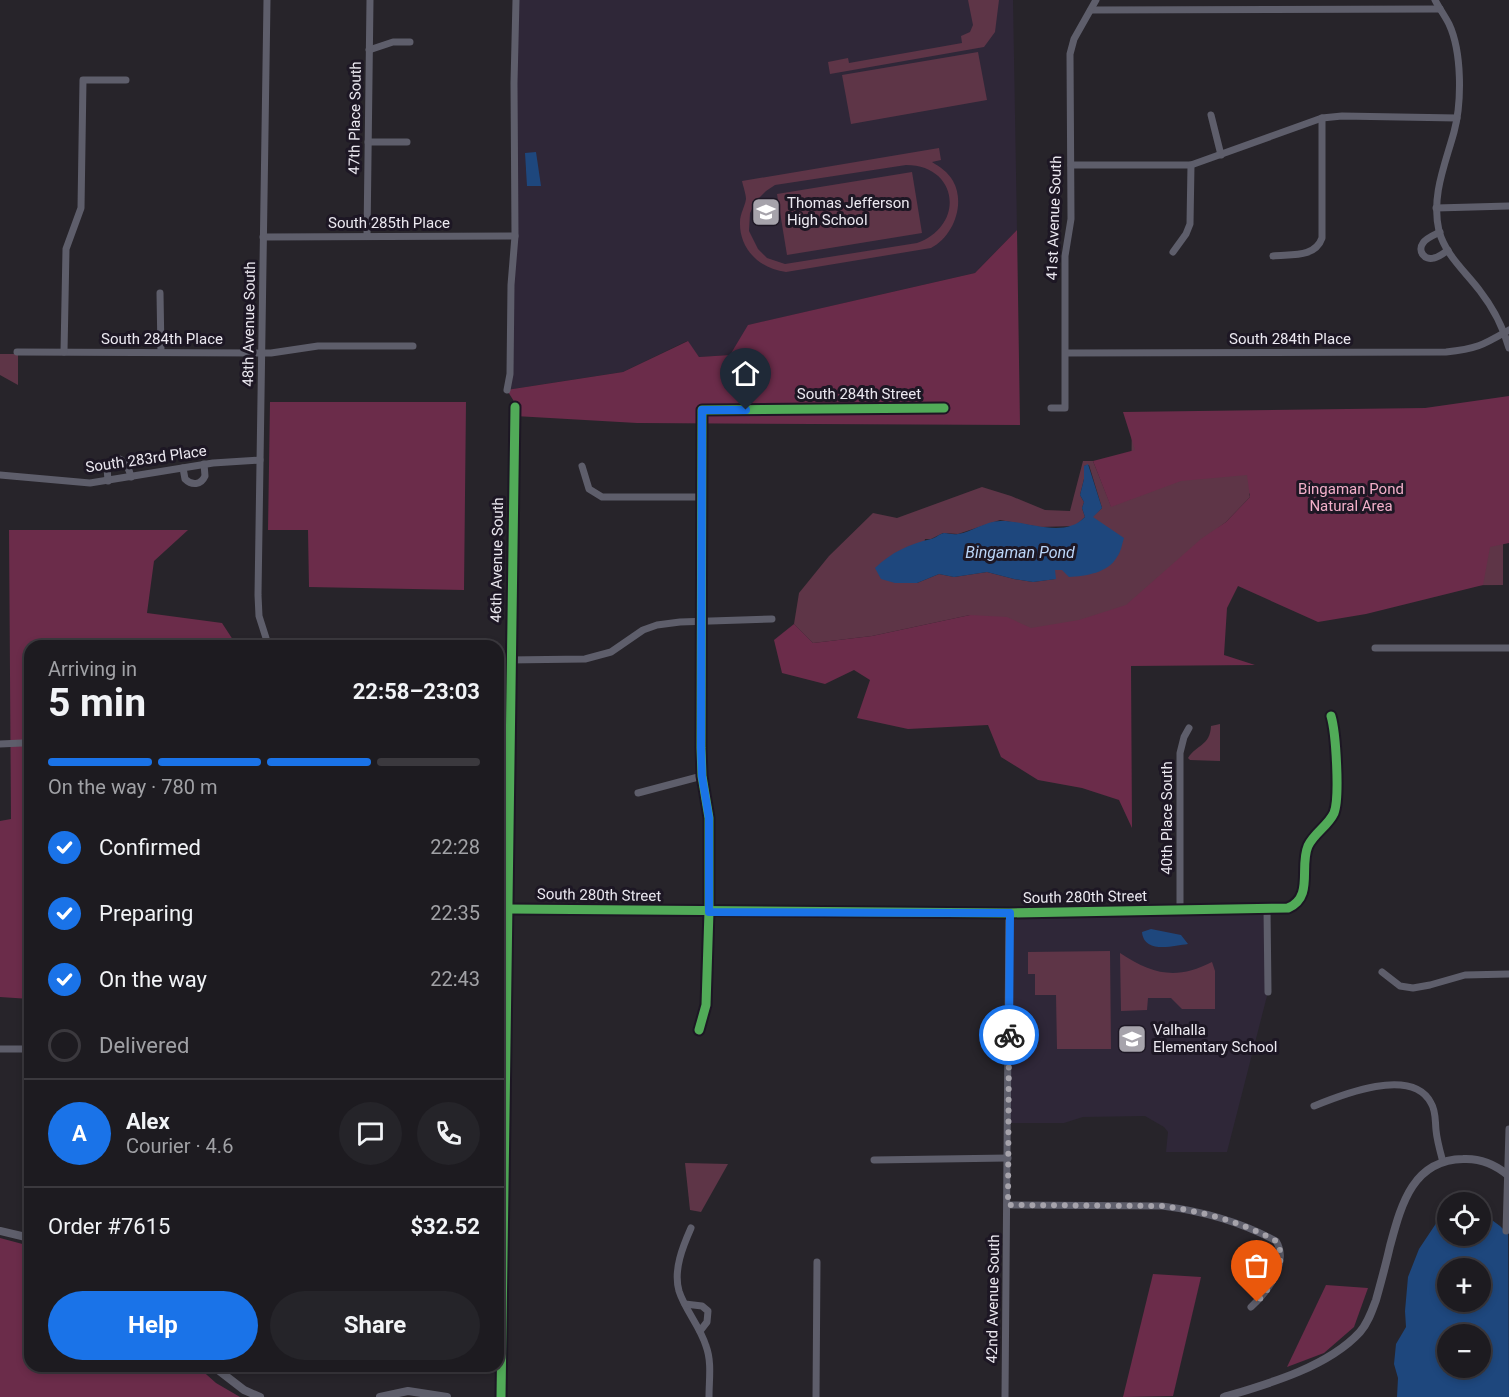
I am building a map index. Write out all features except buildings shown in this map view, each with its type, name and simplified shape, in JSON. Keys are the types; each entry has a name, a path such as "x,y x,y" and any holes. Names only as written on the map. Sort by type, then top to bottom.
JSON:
{"street":[{"name":"48th Avenue South","path":"265,640 259,609 267,0"},
{"name":"47th Place South","path":"367,236 370,0"},
{"path":"507,390 510,374 511,285 515,236 516,0"},
{"name":"41st Avenue South","path":"1051,408 1065,408 1065,256 1071,219 1070,54 1074,39 1096,0"},
{"path":"1435,0 1449,25 1455,42 1459,69 1457,118 1437,189 1436,208 1440,232 1457,265 1480,290 1507,332 1509,348"},
{"path":"1091,10 1440,9"},
{"path":"369,50 393,42 410,42"},
{"path":"64,352 66,249 81,208 83,80 126,80"},
{"path":"1211,115 1221,155"},
{"path":"1071,165 1191,165 1322,118 1342,116 1457,118"},
{"path":"1273,256 1305,253 1319,246 1322,238 1322,118"},
{"path":"368,142 407,142"},
{"path":"1173,252 1190,224 1191,165"},
{"path":"1436,208 1509,206"},
{"path":"1440,232 1424,242 1421,253 1431,259 1448,250"},
{"name":"South 285th Place","path":"263,237 515,236"},
{"path":"160,293 161,352"},
{"name":"South 284th Place","path":"1066,353 1446,352 1483,346 1507,332"},
{"name":"South 284th Place","path":"17,352 281,353 318,346 413,346"},
{"name":"46th Avenue South","path":"504,1058 515,407"},
{"name":"South 284th Street","path":"702,497 702,410 944,408"},
{"path":"108,481 107,467 116,459 128,464 131,477"},
{"name":"South 283rd Place","path":"0,475 90,483 204,464 260,460"},
{"path":"183,468 185,479 196,484 200,483 205,476 204,464"},
{"path":"582,466 589,489 602,497 702,497 700,621 702,776 709,818 709,912 706,1005 699,1030"},
{"path":"504,660 572,660 598,657 612,652 644,630 657,625 772,619"},
{"path":"1375,648 1509,648"},
{"name":"South 280th Street","path":"507,909 1010,913 1288,908 1300,899 1304,888 1305,858 1308,846 1334,811 1335,733 1331,716"},
{"name":"40th Place South","path":"1180,910 1180,753 1184,737 1190,728"},
{"path":"0,744 22,743"},
{"path":"638,793 702,776"},
{"path":"1267,909 1268,992"},
{"name":"42nd Avenue South","path":"1005,1397 1010,913"},
{"path":"1382,972 1400,986 1413,988 1465,975 1509,974"},
{"path":"0,1049 24,1049"},
{"path":"1314,1106 1343,1094 1371,1087 1400,1086 1415,1089 1427,1097 1434,1109 1437,1139 1443,1162"},
{"path":"1506,1231 1509,1129"},
{"path":"874,1160 1008,1158"},
{"path":"1224,1397 1249,1393 1321,1361 1361,1332 1372,1313 1400,1209 1417,1180 1443,1162 1456,1159 1481,1160 1509,1175"},
{"path":"1008,1205 1162,1206 1187,1209 1254,1229 1276,1241 1282,1257 1280,1266 1261,1297 1251,1307"},
{"path":"691,1228 683,1245 678,1269 679,1291 700,1331 710,1360 709,1397"},
{"path":"0,1231 24,1237"},
{"path":"816,1397 817,1262"},
{"path":"685,1304 702,1306 708,1311 707,1322 700,1331"},
{"path":"221,1372 244,1390 260,1397"},
{"name":"46th Avenue South","path":"501,1372 501,1397"},
{"path":"380,1397 408,1391 447,1397"}],"shaded area":[{"name":"Thomas Jefferson High School","path":"516,0 1013,0 1017,230 975,273 749,325 730,355 699,357 687,341 623,372 507,390 514,252"},
{"name":"Valhalla Elementary School","path":"1267,909 1268,992 1227,1152 1166,1152 1168,1132 1164,1127 1145,1116 1083,1117 1064,1123 1009,1123 1009,913"}],"green space":[{"path":"968,0 999,0 995,32 984,47 830,74 828,62 848,58 849,63 962,43 961,36 970,32 973,25"},
{"path":"978,52 987,100 851,124 842,75"},
{"path":"939,148 941,160 932,162 946,172 953,181 957,190 958,209 946,236 931,248 786,272 760,262 747,249 743,241 740,222 746,199 742,181","holes":["906,165 923,168 937,175 945,185 949,197 949,210 943,223 933,234 917,243 785,264 767,258 758,249 749,231 750,213 756,201 775,185"]},
{"path":"912,172 922,233 787,255 777,194"},
{"path":"1017,230 1020,425 637,423 515,416 515,403 507,390 623,372 688,341 699,357 730,355 748,325 975,273"},
{"path":"0,354 18,354 18,385 0,375"},
{"path":"1509,396 1509,543 1490,547 1483,585 1366,614 1318,622 1238,586 1227,608 1224,655 1255,665 1131,666 1132,828 1119,800 1082,788 1038,780 1001,757 988,725 908,729 857,718 870,680 854,670 825,684 782,673 774,640 794,624 813,643 872,636 970,615 1007,617 1031,628 1079,620 1126,605 1201,539 1226,522 1250,497 1247,475 1181,481 1111,507 1093,461 1135,450 1123,412 1425,408"},
{"path":"270,402 466,402 464,590 309,587 308,530 268,530"},
{"name":"Bingaman Pond Natural Area","path":"1132,412 1509,525 1503,525 1503,585 1366,586 1249,493 1250,497 1218,528 1217,656 1014,661 970,615 872,636 813,643 794,624 799,593 829,556 873,513 897,518 982,487 1045,510 1070,511 1083,461 1093,461 1111,506 1131,499","holes":["1089,465 1102,508 1092,517 1062,570 1055,570 1055,579 1033,582 987,572 954,577 939,574 917,583 925,539 931,539 943,533 958,534 1000,520 1040,527 1075,526 1085,517 1082,508 1084,502 1080,495 1084,466"]},
{"path":"9,530 188,530 154,561 147,613 222,623 233,640 24,640 24,999 0,997 0,821 11,819"},
{"path":"1220,724 1220,761 1190,760 1188,758 1208,737 1211,726"},
{"path":"1110,951 1111,1049 1057,1049 1056,995 1035,995 1035,974 1028,974 1028,952"},
{"path":"1120,953 1143,966 1165,972 1188,971 1212,962 1215,971 1215,1009 1182,1009 1171,998 1148,998 1147,1010 1121,1011"},
{"path":"685,1163 728,1164 701,1212 690,1210"},
{"path":"0,1238 24,1244 24,1372 204,1372 216,1383 240,1397 0,1397"},
{"path":"1153,1274 1201,1277 1173,1396 1123,1397"},
{"path":"1326,1285 1368,1288 1354,1327 1324,1353 1287,1367"}],"water":[{"path":"536,152 541,186 527,186 525,153"},
{"name":"Bingaman Pond","path":"1088,464 1102,508 1093,517 1124,538 1118,555 1108,567 1102,570 1069,577 1062,570 1055,570 1056,579 1033,582 987,572 954,577 939,574 917,583 895,583 881,579 875,568 894,553 908,546 944,533 963,533 991,522 1002,521 1056,528 1076,523 1085,517 1082,508 1084,502 1080,495 1084,466"},
{"path":"1151,929 1181,935 1188,944 1153,946 1144,939 1142,932"},
{"path":"1491,1219 1508,1234 1509,1397 1397,1397 1398,1378 1394,1364 1396,1344 1406,1327 1408,1277 1419,1249 1437,1222 1437,1246 1491,1246"}],"cycle path":[{"path":"504,1185 515,407"},
{"path":"699,1030 706,1005 709,911 709,818 702,776 701,748 702,410 944,408"},
{"path":"507,909 1009,913 1288,908 1301,897 1308,846 1331,818 1336,805 1337,765 1331,716"},
{"path":"501,1372 501,1397"}],"way so far":[{"path":"1009,1035 1008,1205 1162,1206 1187,1209 1254,1229 1276,1241 1282,1257 1280,1266 1257,1302"}],"place":[{"name":"Thomas Jefferson High School","path":"766,212"},
{"name":"Valhalla Elementary School","path":"1132,1039"}],"route":[{"path":"746,410 702,410 701,748 702,776 709,818 709,912 1010,913 1009,1035"}]}
